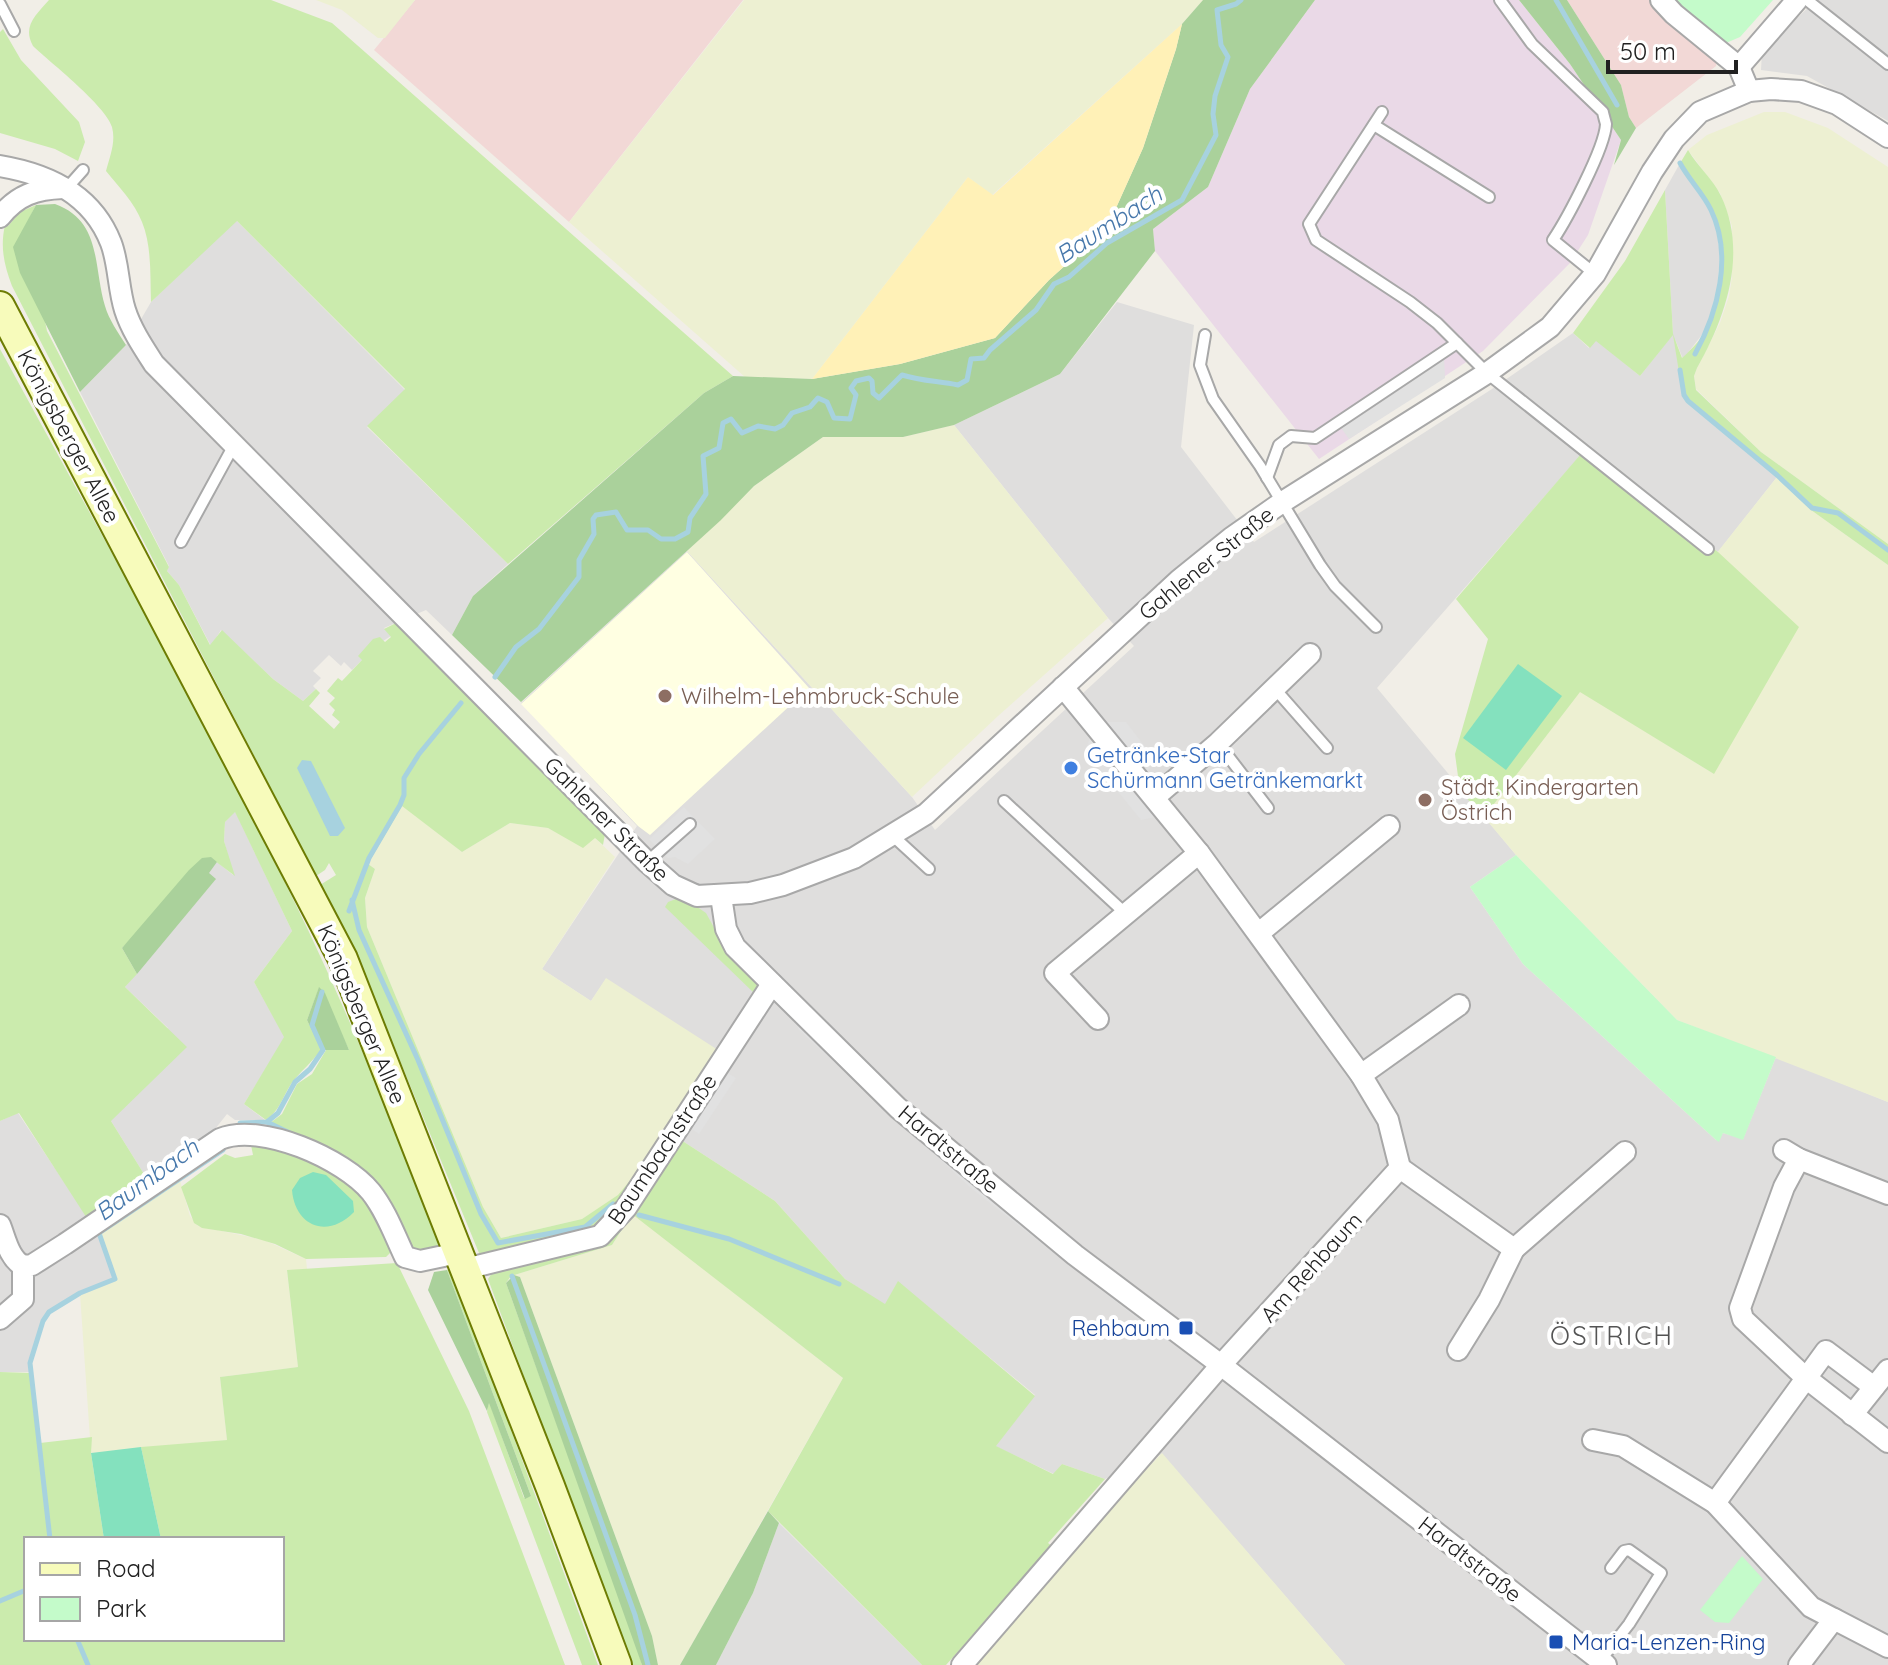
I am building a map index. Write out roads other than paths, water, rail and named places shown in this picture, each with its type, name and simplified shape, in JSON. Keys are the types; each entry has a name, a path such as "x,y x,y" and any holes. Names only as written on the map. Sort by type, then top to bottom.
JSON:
{"main road":[{"name":"Königsberger Allee","path":"0,306 343,959 617,1665"}],"street":[{"path":"1661,0 1739,67 1749,91"},
{"path":"1739,67 1797,0"},
{"name":"Gahlener Straße","path":"0,166 30,171 67,188 100,222 111,243 125,310 139,342 154,364 647,862 673,885 697,896 721,896 783,885 854,858 926,814 1179,580 1231,538 1487,373 1550,327 1595,274 1652,172 1674,139 1700,112 1749,91 1801,91 1837,104 1888,137"},
{"path":"0,217 20,196 41,189 67,188"},
{"path":"1155,797 1276,690 1310,654"},
{"path":"1063,687 1199,853 1361,1075 1388,1120 1400,1168 1514,1249"},
{"path":"1259,933 1389,826"},
{"path":"1098,1019 1055,973 1199,853"},
{"name":"Hardtstraße","path":"721,896 726,929 735,947 898,1108 1075,1255 1603,1663"},
{"name":"Baumbachstraße","path":"23,1266 32,1265 232,1134 285,1142 350,1172 377,1202 405,1257 420,1261 462,1261 577,1244 600,1236 626,1208 772,984"},
{"path":"1361,1075 1459,1005"},
{"path":"1458,1350 1489,1300 1514,1249 1625,1152"},
{"path":"1888,1194 1791,1155 1784,1187 1740,1308 1748,1326 1806,1378 1888,1442"},
{"name":"Am Rehbaum","path":"1221,1365 1400,1168"},
{"path":"0,1225 16,1262 23,1266 23,1299 0,1319"},
{"path":"1715,1503 1826,1351 1874,1387"},
{"path":"962,1665 1221,1365"},
{"path":"1852,1415 1888,1370"},
{"path":"1593,1440 1623,1446 1715,1503 1811,1607 1888,1647"},
{"path":"1799,1665 1834,1619"}],"lane":[{"path":"1500,0 1532,44 1603,112 1606,124 1597,155 1566,221 1553,240 1595,274"},
{"path":"1807,0 1888,64"},
{"path":"0,4 14,31"},
{"path":"1382,112 1309,224 1316,240 1410,302 1487,373 1708,549"},
{"path":"1374,125 1489,197"},
{"path":"67,188 83,170"},
{"path":"1205,335 1200,365 1213,399 1335,586 1376,627"},
{"path":"1267,478 1279,445 1291,436 1315,438 1457,343"},
{"path":"181,542 234,445"},
{"path":"1276,690 1327,748"},
{"path":"1218,743 1268,808"},
{"path":"1004,801 1126,914"},
{"path":"647,862 690,824"},
{"path":"893,836 929,869"},
{"path":"1603,1663 1661,1573 1629,1550 1624,1551 1611,1568"}],"water":[{"path":"302,760 311,761 345,828 338,836 330,836 297,768"}],"waterway":[{"name":"Baumbach","path":"495,677 516,647 539,629 579,577 579,560 594,534 593,519 596,515 616,512 627,530 648,530 661,539 675,539 688,532 690,518 706,494 703,456 719,448 723,423 731,419 742,433 758,426 775,429 783,425 792,413 810,407 818,398 827,402 834,418 850,419 856,395 851,388 856,381 869,378 873,393 879,398 902,375 958,385 967,380 971,359 984,358 1036,310 1054,284 1069,277 1107,243 1182,200 1216,135 1213,114 1215,96 1228,57 1221,45 1217,10 1241,0"},
{"path":"1556,0 1617,105"},
{"path":"1680,163 1711,210 1721,246 1722,265 1716,302 1695,354"},
{"path":"1680,370 1688,401 1812,508 1838,513 1888,550"},
{"name":"Baumbach","path":"349,911 369,858 400,805 404,795 404,778 419,754 461,703"},
{"path":"352,900 359,930 418,1060 481,1214 498,1243 585,1227 613,1204"},
{"name":"Baumbach","path":"240,1123 267,1122 278,1113 295,1082 310,1069 323,1050 312,1025 322,992"},
{"path":"267,1122 294,1135"},
{"name":"Baumbach","path":"50,1537 30,1363 43,1321 49,1312 80,1293 115,1279 99,1233 223,1150 226,1144"},
{"path":"639,1215 729,1239 839,1284"},
{"path":"512,1276 635,1615 648,1665"},
{"path":"0,1601 24,1591"},
{"name":"Baumbach","path":"78,1641 88,1665"}],"place":[{"name":"Wilhelm-Lehmbruck-Schule","path":"665,696"},
{"name":"Getränke-Star Schürmann Getränkemarkt","path":"1071,768"},
{"name":"Städt. Kindergarten Östrich","path":"1425,800"},
{"name":"Rehbaum","path":"1186,1328"},
{"name":"Maria-Lenzen-Ring","path":"1556,1642"}],"district":[{"name":"ÖSTRICH","path":"1612,1336"}]}
